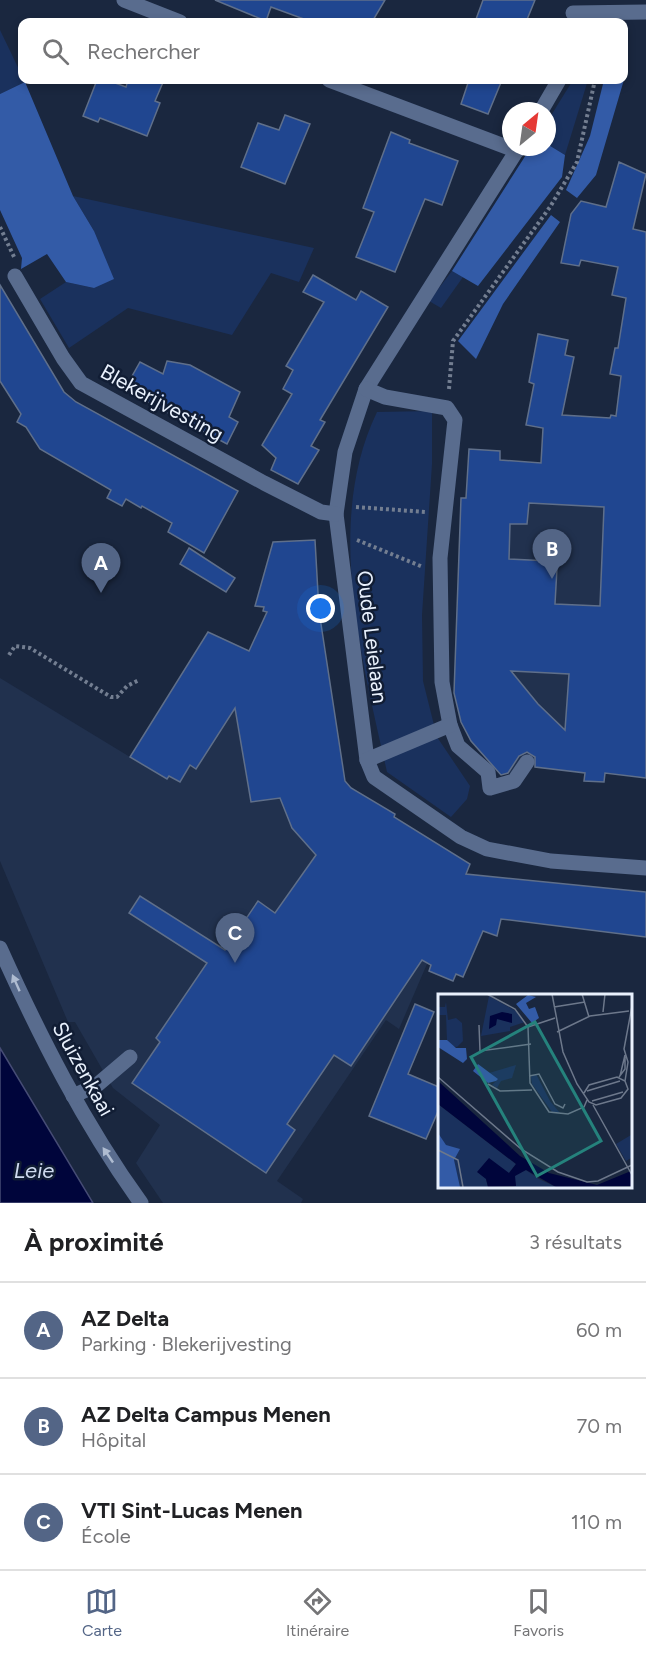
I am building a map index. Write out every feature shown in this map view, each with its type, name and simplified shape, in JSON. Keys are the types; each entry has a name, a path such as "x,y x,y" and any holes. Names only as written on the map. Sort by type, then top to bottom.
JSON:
{"street":[{"path":"124,0 170,18"},
{"path":"573,12 646,12"},
{"path":"340,84 502,143"},
{"path":"546,102 557,84"},
{"name":"Oude Leielaan","path":"514,156 366,389 345,452 336,514 367,760 374,777 461,837 487,849 551,861 646,868"},
{"name":"Blekerijvesting","path":"15,276 63,358 81,383 273,488 321,512 336,514"},
{"path":"366,389 385,398 447,408 456,420 440,574 442,682 450,725 458,746 488,772 490,788 514,781 526,762"},
{"path":"367,760 450,725"},
{"name":"Sluizenkaai","path":"0,948 41,1039 102,1147 141,1203"},
{"path":"73,1096 97,1085 130,1057"}],"path":[{"path":"447,408 453,341 550,207 577,162 594,84"},
{"path":"0,227 16,261"},
{"path":"336,514 351,507 446,514"},
{"path":"339,540 354,539 440,574"},
{"path":"9,655 15,646 30,648 111,697 117,697 127,686 139,680"}],"shaded area":[{"path":"0,30 18,67 18,84 21,84 0,94"},
{"path":"21,84 26,84 73,196 94,231 114,279 94,288 66,282 47,254 21,269 22,258 0,210 0,94"},
{"path":"571,84 587,84 565,155 556,150 556,107"},
{"path":"603,84 623,84 596,175 577,198 566,190 590,136"},
{"path":"556,150 565,155 562,177 478,286 452,271 525,156 556,156"},
{"path":"73,196 314,248 299,282 271,273 232,335 128,308 69,348 40,299 66,282 94,288 94,231"},
{"path":"551,215 560,222 503,304 476,359 458,341"},
{"path":"452,271 463,277 441,308 429,301"},
{"path":"432,411 432,464 422,615 423,681 437,737 470,786 467,799 451,817 387,772 359,637 350,544 353,499 361,454 377,412"},
{"path":"611,415 637,418 616,735 609,774 605,771 553,770 521,760 512,774 505,770 455,696 461,498 466,498 469,449 500,451 500,460 564,465 609,439"},
{"path":"208,632 300,676 345,782 379,807 380,805 395,814 394,817 470,864 399,1029 386,1020 277,1181 303,1199 301,1203 163,1203 136,1163 160,1125 113,1088 75,1022 68,1022 0,861 0,678 130,757"}],"water":[{"name":"Leie","path":"0,1048 93,1203 0,1203"}],"building":[{"path":"215,0 385,0 374,18 301,18 271,7 267,18 259,18"},
{"path":"483,0 535,0 528,18 476,18"},
{"path":"95,84 118,84 126,87 127,84 162,84 155,101 160,103 147,136 100,118 98,122 83,116"},
{"path":"468,84 500,84 488,114 461,104"},
{"path":"285,115 310,124 285,184 241,167 258,123 279,130"},
{"path":"391,132 410,140 409,143 458,161 442,205 425,199 395,272 356,257 374,212 363,208"},
{"path":"619,162 646,174 633,229 646,232 646,778 605,773 604,782 584,781 585,773 535,767 535,757 527,752 519,756 508,773 501,775 471,741 461,722 454,693 461,498 466,498 469,449 500,451 500,460 541,463 543,428 526,425 534,384 529,382 538,334 568,340 565,355 574,357 562,415 610,418 611,415 616,416 621,376 610,374 615,348 618,348 626,298 612,295 618,267 581,260 579,266 561,263 571,214 581,201 606,207","holes":["529,503 604,507 600,606 555,604 557,568 550,561 509,559 510,524 527,524","511,671 569,674 565,730 538,704"]},
{"path":"313,275 356,300 361,291 388,307 320,420 325,422 311,446 319,450 298,484 271,470 276,458 262,445 292,394 283,389 293,370 286,366 324,302 303,292"},
{"path":"0,285 64,392 76,402 238,491 204,553 168,532 172,523 126,499 122,506 107,498 111,490 40,449 26,427 17,422 21,414 0,381"},
{"path":"167,361 190,365 240,392 229,417 238,422 227,444 136,396 138,392 127,385 140,362 163,374"},
{"path":"315,540 319,611 345,781 351,788 395,814 394,817 470,864 466,874 646,892 646,937 501,919 497,936 483,931 463,977 456,974 453,981 429,971 431,965 422,960 351,1066 334,1055 287,1124 295,1130 266,1173 132,1083 160,1042 156,1038 207,963 129,913 140,896 225,950 258,901 275,913 316,855 292,828 280,798 251,802 235,708 196,769 190,765 180,782 169,776 167,779 130,757 208,632 249,651 267,612 263,611 264,607 255,606 273,542"},
{"path":"189,548 235,578 226,592 180,564"},
{"path":"415,1004 434,1012 408,1074 438,1087 438,1111 426,1139 369,1116"}],"place":[{"name":"AZ Delta Campus Menen","path":"552,579"},
{"name":"AZ Delta","path":"101,593"},
{"name":"VTI Sint-Lucas Menen","path":"235,963"}]}
